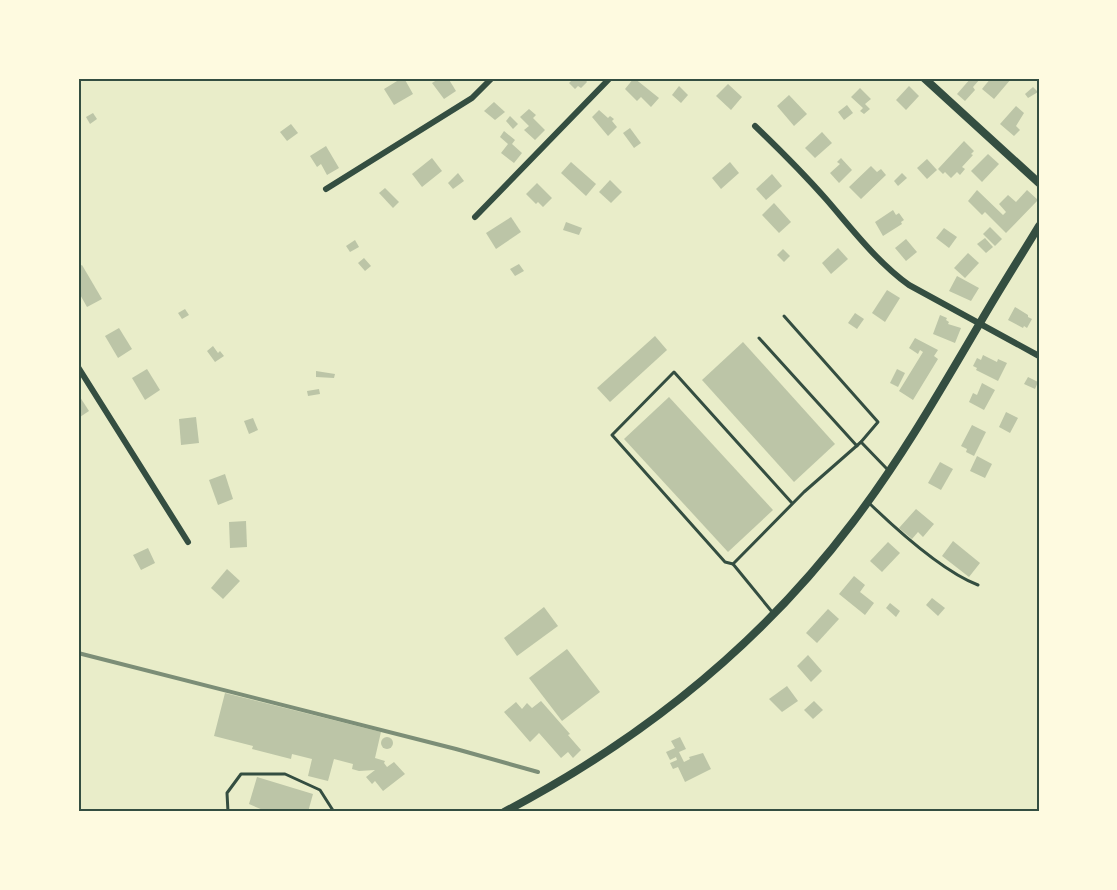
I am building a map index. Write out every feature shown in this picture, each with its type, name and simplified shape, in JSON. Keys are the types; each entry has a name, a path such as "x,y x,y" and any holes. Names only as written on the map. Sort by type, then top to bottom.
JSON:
{"street":[{"path":"326,189 472,98 492,78"},
{"path":"475,217 610,78"},
{"path":"924,78 1039,183"},
{"path":"755,126 802,172 874,254 895,274 909,285 1039,356"},
{"path":"504,812 592,762 645,726 722,664 774,615 820,565 868,502 942,390 980,322 1039,226"},
{"path":"78,367 188,542"}],"lane":[{"path":"733,564 792,503 857,446 878,422 784,316"},
{"path":"759,338 857,446"},
{"path":"774,615 733,564 724,562 612,435 674,372 792,503"},
{"path":"861,442 889,471"},
{"path":"868,502 891,524 934,558 968,581 978,585"},
{"path":"228,812 227,793 241,774 285,774 320,790 334,812"}],"building":[{"path":"402,78 413,94 394,105 384,89"},
{"path":"440,78 448,78 456,91 444,99 432,83"},
{"path":"574,78 584,78 587,82 581,88 578,86 575,89 569,83"},
{"path":"634,78 659,98 651,107 641,97 637,101 625,89"},
{"path":"971,78 980,79 973,87 975,90 965,101 957,94"},
{"path":"991,78 1011,79 994,99 982,89"},
{"path":"728,84 742,97 731,110 716,96"},
{"path":"679,86 688,95 681,103 672,95"},
{"path":"909,86 919,96 906,110 896,100"},
{"path":"1033,87 1038,92 1028,98 1025,94"},
{"path":"860,88 871,99 865,104 870,109 864,114 860,111 863,108 851,97"},
{"path":"789,95 807,114 794,126 777,106"},
{"path":"494,102 505,112 495,120 484,111"},
{"path":"847,105 853,113 844,120 838,112"},
{"path":"1016,106 1024,113 1016,126 1020,130 1014,136 1000,124"},
{"path":"529,109 536,115 533,118 545,130 535,140 524,130 529,126 520,117"},
{"path":"599,110 608,118 610,116 614,119 612,121 617,127 608,136 592,117"},
{"path":"93,113 97,119 90,124 86,117"},
{"path":"510,116 518,124 513,129 506,121"},
{"path":"291,124 298,133 287,141 280,132"},
{"path":"630,128 641,143 634,148 623,133"},
{"path":"504,131 515,140 512,144 522,153 514,163 501,153 508,144 500,137"},
{"path":"822,132 832,143 815,158 805,148"},
{"path":"964,141 974,151 971,154 973,155 962,167 965,169 960,175 957,172 951,178 938,169"},
{"path":"326,146 339,168 327,175 321,164 317,167 310,156"},
{"path":"988,154 999,164 982,182 971,171"},
{"path":"432,158 442,171 422,187 412,174"},
{"path":"841,158 852,170 839,183 830,173 840,164 837,162"},
{"path":"927,159 937,170 927,179 917,168"},
{"path":"571,162 596,184 586,196 561,173"},
{"path":"730,162 739,173 721,189 712,178"},
{"path":"871,166 877,172 881,169 886,175 861,199 849,187"},
{"path":"458,173 464,181 453,189 448,183"},
{"path":"902,173 907,178 898,186 894,181"},
{"path":"772,174 782,186 766,200 756,189"},
{"path":"610,180 622,192 611,203 599,192"},
{"path":"537,183 552,198 543,207 538,202 536,204 526,194"},
{"path":"385,188 399,202 393,208 379,193"},
{"path":"977,190 1003,215 1006,212 999,204 1008,195 1016,202 1027,190 1038,200 1006,233 985,212 982,215 968,201"},
{"path":"774,203 791,222 779,233 762,215"},
{"path":"893,210 896,215 899,213 904,220 902,224 883,236 875,222"},
{"path":"511,217 521,232 496,249 486,233"},
{"path":"566,222 582,228 579,235 563,230"},
{"path":"990,227 1002,239 995,246 983,234"},
{"path":"944,228 957,237 949,248 936,238"},
{"path":"985,238 993,247 986,253 977,244"},
{"path":"906,239 917,252 906,261 895,248"},
{"path":"355,240 359,247 350,252 346,246"},
{"path":"838,248 848,259 831,274 822,263"},
{"path":"783,249 790,256 784,262 777,255"},
{"path":"968,253 979,263 965,278 954,268"},
{"path":"364,258 371,266 365,271 358,263"},
{"path":"519,264 524,271 515,276 510,269"},
{"path":"82,265 102,299 87,307 78,291 78,267"},
{"path":"957,276 979,288 971,301 949,291"},
{"path":"887,290 900,298 885,322 872,313"},
{"path":"1015,307 1032,319 1027,328 1008,320"},
{"path":"185,309 189,315 182,319 178,313"},
{"path":"855,313 864,319 857,329 848,323"},
{"path":"940,315 947,318 948,324 961,328 955,343 933,334"},
{"path":"119,328 132,349 118,358 105,336"},
{"path":"655,336 667,350 610,402 597,388"},
{"path":"915,338 938,350 934,356 938,359 913,400 899,391 923,352 920,350 918,354 909,348"},
{"path":"743,342 835,444 794,482 702,380"},
{"path":"213,346 218,353 220,351 224,356 215,362 207,351"},
{"path":"983,355 997,362 998,359 1007,363 998,381 976,370 977,368 973,366 977,358 981,360"},
{"path":"147,369 160,390 145,400 132,378"},
{"path":"897,369 905,373 898,387 890,383"},
{"path":"316,371 335,374 334,378 316,377"},
{"path":"1028,377 1038,382 1035,389 1024,384"},
{"path":"982,383 995,390 984,410 969,402 973,393 977,395"},
{"path":"319,389 320,394 308,396 307,391"},
{"path":"78,394 89,411 80,417 78,415"},
{"path":"669,397 773,510 728,552 624,439"},
{"path":"1006,412 1018,418 1010,433 999,427"},
{"path":"196,417 199,443 181,445 179,419"},
{"path":"253,418 258,430 249,434 244,421"},
{"path":"972,425 986,432 974,456 961,446"},
{"path":"977,456 992,464 985,478 970,471"},
{"path":"940,462 953,469 941,490 928,483"},
{"path":"225,474 233,499 218,505 209,480"},
{"path":"916,509 934,524 923,537 918,532 912,539 899,528"},
{"path":"246,521 247,547 230,548 229,522"},
{"path":"953,541 980,563 969,577 942,556"},
{"path":"888,542 900,553 882,572 870,561"},
{"path":"148,548 155,563 141,570 133,555"},
{"path":"227,569 240,581 223,599 211,588"},
{"path":"854,576 865,585 860,592 874,603 865,615 839,594"},
{"path":"932,598 945,608 938,616 926,605"},
{"path":"890,603 900,611 896,617 886,608"},
{"path":"544,607 558,626 517,656 504,638"},
{"path":"828,609 839,619 817,643 806,633"},
{"path":"567,649 600,692 562,721 529,678"},
{"path":"808,655 822,671 811,682 797,666"},
{"path":"787,686 798,701 782,712 769,699"},
{"path":"225,693 381,732 375,758 385,761 387,767 394,762 405,774 383,791 375,781 372,784 366,777 375,770 359,771 352,769 353,764 334,759 328,781 308,776 312,759 292,754 291,759 214,736"},
{"path":"541,701 581,750 573,758 568,752 561,758 539,733 530,742 504,712 516,702 522,709 527,703 532,708"},
{"path":"814,701 823,710 813,719 804,710"},
{"path":"389,737 392,738 392,748 385,749 382,748 381,741 382,738"},
{"path":"680,737 686,749 679,752 684,762 690,759 689,757 703,753 711,769 685,782 678,767 673,769 670,763 677,760 676,757 670,760 666,752 675,748 671,741"},
{"path":"257,777 313,794 308,812 263,812 249,804"}],"railway":[{"path":"78,653 538,772"}]}
